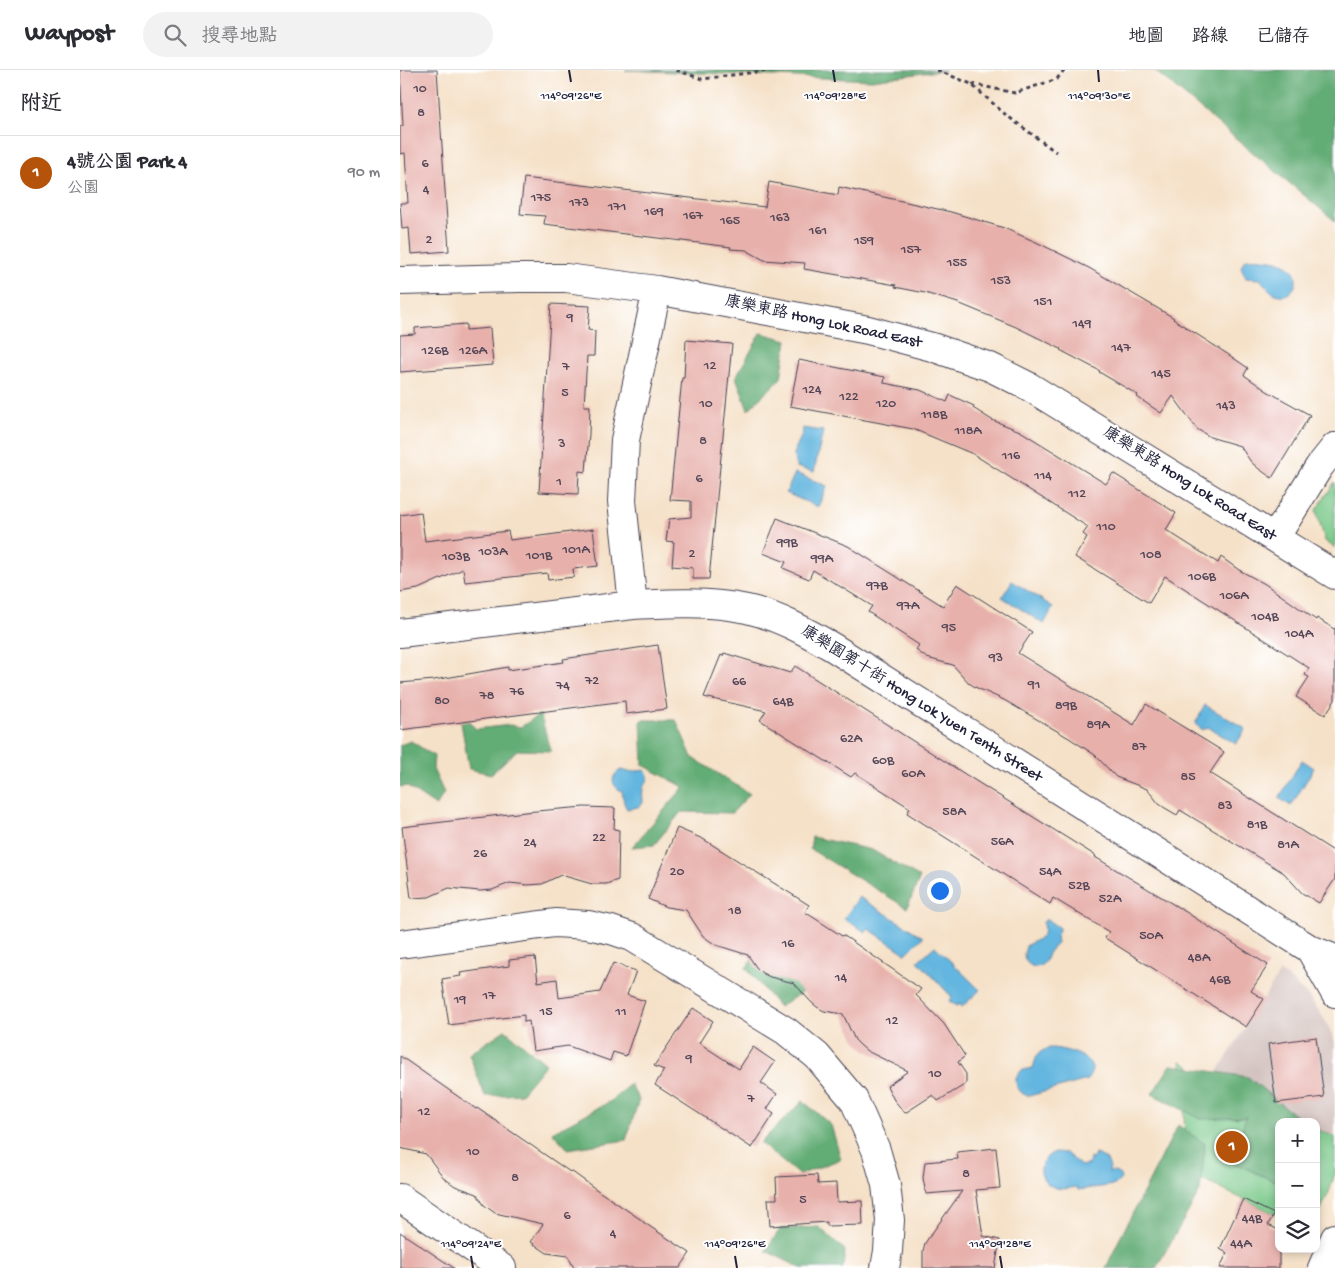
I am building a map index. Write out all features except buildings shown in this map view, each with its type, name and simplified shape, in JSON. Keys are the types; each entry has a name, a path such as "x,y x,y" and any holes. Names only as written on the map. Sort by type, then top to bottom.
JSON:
{"street":[{"name":"康樂東路 Hong Lok Road East","path":"400,281 566,278 657,290 868,330 932,347 990,367 1028,386 1335,575"},
{"path":"633,605 622,501 625,440 657,290"},
{"path":"1275,538 1319,467 1335,447"},
{"name":"康樂園第十街 Hong Lok Yuen Tenth Street","path":"400,633 633,605 694,603 748,610 776,619 806,632 843,654 1310,948 1335,959"},
{"path":"400,944 555,923 588,925 611,930 632,937 786,1032 817,1056 854,1100 876,1150 886,1185 890,1220 885,1268"},
{"name":"康樂園第十街 Hong Lok Yuen Tenth Street","path":"1310,948 1335,993"},
{"path":"400,1198 502,1268"},
{"path":"1322,1268 1335,1238"}],"path":[{"path":"676,70 702,78 771,70"},
{"path":"937,70 972,84 1015,93 1057,79 1064,70"},
{"path":"972,84 1006,115 1056,152"}],"shaded area":[{"path":"1280,972 1310,998 1327,1023 1335,1042 1335,1137 1320,1131 1320,1118 1292,1118 1212,1081"}],"green space":[{"path":"625,70 946,70 872,80"},
{"path":"1154,70 1335,70 1335,221"},
{"path":"761,333 787,340 781,378 748,410 736,377"},
{"path":"1335,482 1335,548 1325,541 1316,510"},
{"path":"459,711 476,729 510,725 521,727 540,714 551,751 517,750 491,774 469,769"},
{"path":"641,720 676,720 692,757 750,794 732,813 681,812 654,845 632,847 684,787 643,765"},
{"path":"411,741 434,756 433,769 444,793 436,806 406,786 400,787 400,745"},
{"path":"812,837 872,850 920,878 907,908 810,849"},
{"path":"761,948 806,966 801,993 779,1007 746,968"},
{"path":"505,1030 546,1064 521,1094 485,1096 469,1054"},
{"path":"1181,1061 1275,1120 1275,1214 1185,1172 1184,1093"},
{"path":"1171,1065 1248,1077 1298,1118 1275,1118 1275,1181 1231,1162 1246,1117 1201,1119 1152,1094"},
{"path":"630,1084 639,1100 626,1140 568,1149 552,1132 611,1101"},
{"path":"803,1101 831,1125 841,1159 799,1175 760,1143"},
{"path":"1178,1125 1205,1144 1200,1191 1156,1268 1106,1268 1119,1240"},
{"path":"1320,1131 1335,1137 1335,1173 1320,1211"},
{"path":"819,1227 845,1250 843,1268 801,1268 766,1251 780,1229"}],"water":[{"path":"1247,259 1271,260 1292,269 1296,276 1296,283 1293,289 1288,294 1281,295 1272,292 1260,279 1246,278 1241,267"},
{"path":"803,428 823,431 814,472 796,467 794,460"},
{"path":"795,473 827,486 818,507 786,493"},
{"path":"1012,581 1053,607 1044,624 1002,597"},
{"path":"1205,705 1246,729 1236,744 1208,727 1203,730 1195,724"},
{"path":"1302,760 1314,768 1291,806 1279,798"},
{"path":"621,770 629,772 645,770 648,776 643,791 643,803 638,807 627,809 622,791 614,784 613,778"},
{"path":"859,897 923,937 906,954 869,929 866,932 844,919"},
{"path":"1045,920 1059,928 1056,936 1057,943 1043,964 1035,967 1027,963 1024,954 1026,946 1042,936"},
{"path":"935,946 980,990 962,1007 960,1004 956,1006 949,1001 952,997 918,961"},
{"path":"1050,1048 1061,1049 1082,1056 1091,1064 1090,1075 1087,1080 1029,1096 1025,1095 1017,1086 1016,1078 1018,1074 1022,1070 1033,1068 1038,1055"},
{"path":"1055,1152 1066,1153 1081,1166 1089,1164 1090,1158 1093,1159 1095,1154 1099,1155 1108,1162 1109,1172 1117,1173 1121,1179 1115,1185 1078,1190 1077,1187 1056,1188 1045,1181 1041,1171 1044,1160"}],"place":[{"name":"4號公園 Park 4","path":"1232,1147"}]}
